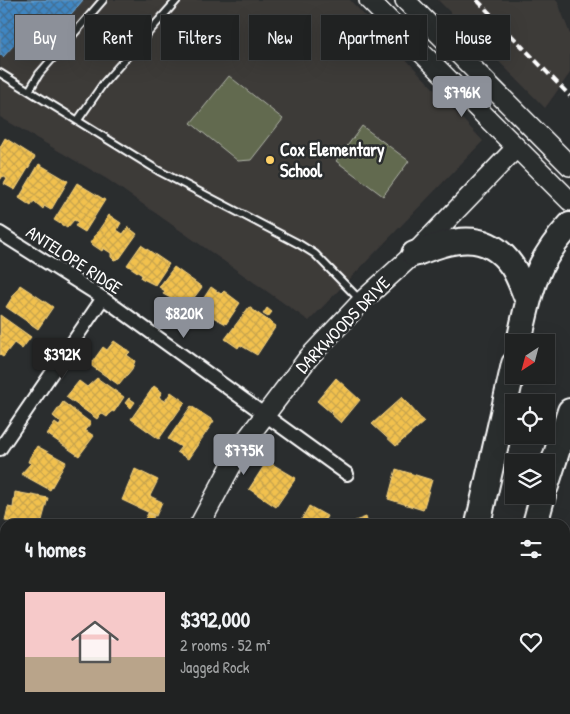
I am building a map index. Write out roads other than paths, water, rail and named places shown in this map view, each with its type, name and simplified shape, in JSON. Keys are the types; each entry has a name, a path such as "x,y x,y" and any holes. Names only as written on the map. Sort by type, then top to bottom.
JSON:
{"highway":[{"path":"520,334 539,267 553,244 570,225"},
{"path":"414,254 440,244 463,239 483,242 500,254 511,265 528,301"},
{"path":"479,519 510,384"},
{"path":"555,458 570,411"}],"main road":[{"path":"370,0 570,201"},
{"path":"406,0 570,166"},
{"path":"509,104 517,127 516,148"},
{"path":"516,148 528,148 538,152 570,182"},
{"name":"DARKWOODS DRIVE","path":"203,519 243,444 309,356 362,301 414,254 516,148"}],"street":[{"name":"ANTELOPE RIDGE","path":"0,233 103,298 347,474"},
{"path":"0,449 103,298"}],"lane":[{"path":"29,91 39,74 103,0"},
{"path":"78,120 103,84 177,0"},
{"path":"0,74 159,171 315,254 362,301"}],"railway":[{"path":"477,0 570,96"}],"place":[{"name":"Cox Elementary School","path":"270,160"}]}
